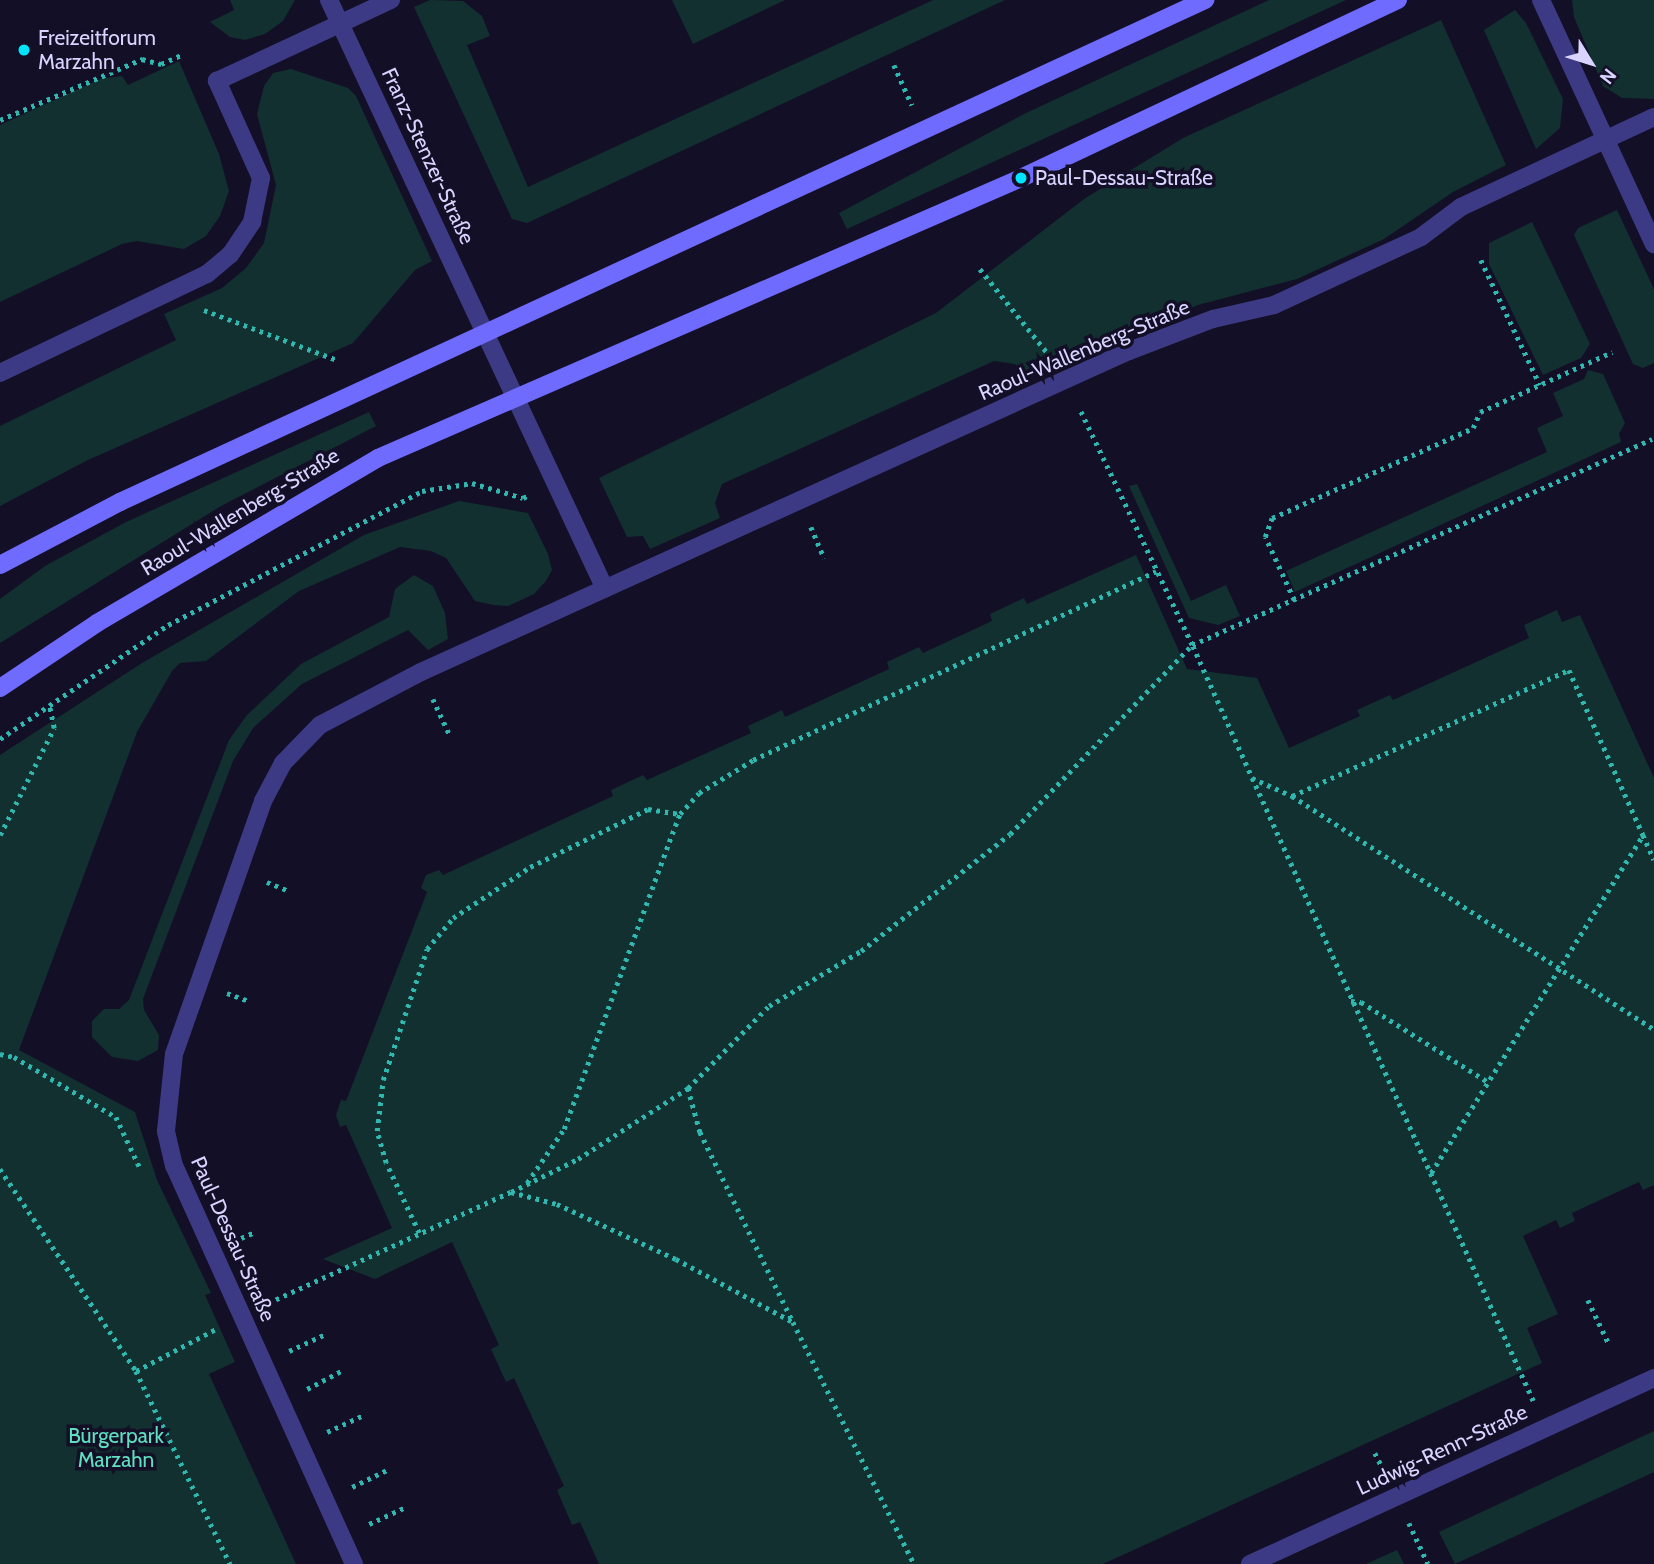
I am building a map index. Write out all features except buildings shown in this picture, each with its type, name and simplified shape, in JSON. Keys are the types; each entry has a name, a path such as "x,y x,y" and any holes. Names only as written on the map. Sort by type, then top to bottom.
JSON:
{"main road":[{"path":"0,565 120,502 1205,0"},
{"name":"Raoul-Wallenberg-Straße","path":"0,688 97,623 331,483 516,398 1021,178 1398,0"}],"street":[{"name":"Franz-Stenzer-Straße","path":"329,0 487,332"},
{"path":"0,373 181,286 230,255 253,222 261,178 217,81 391,0"},
{"path":"1541,0 1654,244"},
{"name":"Raoul-Wallenberg-Straße","path":"283,763 320,725 357,704 1129,351 1213,319 1274,305 1421,237 1461,207 1654,117"},
{"path":"487,332 605,589"},
{"name":"Paul-Dessau-Straße","path":"283,763 263,801 174,1054 167,1093 166,1131 174,1166 354,1564"},
{"name":"Ludwig-Renn-Straße","path":"1250,1564 1654,1378"}],"path":[{"path":"0,120 142,59 160,64 181,55"},
{"path":"894,65 912,106"},
{"path":"1481,260 1540,385"},
{"path":"981,269 1059,367"},
{"path":"181,286 195,306 337,360"},
{"path":"1294,600 1265,537 1272,518 1473,428 1480,412 1612,352"},
{"path":"1074,398 1192,645 1546,1427"},
{"path":"296,1289 578,1159 688,1088 769,1006 861,951 1010,834 1192,645 1652,439"},
{"path":"0,739 168,625 422,491 472,483 523,498 530,494"},
{"path":"527,1184 564,1129 680,814 699,793 753,760 1156,571"},
{"path":"1292,796 1569,670 1654,860"},
{"path":"0,835 54,728 49,704"},
{"path":"1251,778 1292,796 1654,1029"},
{"path":"419,1233 386,1163 377,1131 383,1080 428,949 453,918 530,867 648,809 680,814"},
{"path":"1430,1173 1643,835"},
{"path":"1351,1001 1361,1002 1488,1082"},
{"path":"0,1054 14,1057 116,1117 143,1177"},
{"path":"688,1088 700,1132 914,1564"},
{"path":"0,1169 136,1371 230,1564"},
{"path":"511,1192 557,1204 676,1259 793,1322"},
{"path":"1588,1300 1609,1344"},
{"path":"207,1319 213,1330"},
{"path":"263,1364 327,1334"},
{"path":"136,1371 197,1340"},
{"path":"280,1402 343,1370"},
{"path":"300,1444 364,1415"},
{"path":"325,1500 390,1469"},
{"path":"342,1537 406,1507"}],"green space":[{"path":"230,0 295,0 283,21 265,34 245,40 230,37 210,22 234,10"},
{"path":"430,0 463,1 482,16 490,36 467,45 528,187 933,0 1005,0 527,223 512,219 414,7"},
{"path":"672,0 785,0 693,44"},
{"path":"1269,0 1346,0 847,229 839,213 1026,113"},
{"path":"1572,0 1654,0 1654,99 1622,98 1603,86 1574,17"},
{"path":"1515,10 1526,23 1563,99 1560,128 1536,149 1484,30"},
{"path":"1441,20 1506,165 1453,192 1384,239 1297,279 1198,305 1026,379 1015,364 994,361 722,484 715,503 720,518 650,549 643,536 627,537 599,478 936,313 1084,199 1183,138"},
{"path":"179,61 219,154 229,191 220,216 206,236 184,249 137,241 122,244 0,302 0,125 100,79 122,76 128,85"},
{"path":"291,69 348,88 356,96 432,261 415,270 353,343 88,460 0,506 0,426 176,340 164,314 222,288 246,268 264,243 276,185 257,114 264,86 273,73"},
{"path":"1617,210 1654,289 1654,363 1643,368 1633,364 1574,235 1578,228"},
{"path":"1532,222 1590,344 1581,358 1543,375 1489,264 1489,243"},
{"path":"1588,370 1603,374 1625,423 1619,434 1621,442 1295,592 1286,571 1547,452 1537,428 1563,416 1553,393 1584,379"},
{"path":"369,412 376,426 221,506 0,643 0,599 45,566 126,522"},
{"path":"1137,484 1191,601 1226,585 1240,616 1218,625 1189,618 1129,486"},
{"name":"Bürgerpark Marzahn","path":"459,501 528,513 548,554 552,570 546,581 534,594 508,606 475,601 446,558 431,551 400,547 299,591 206,661 180,663 172,671 137,732 19,1050 135,1112 157,1180 211,1293 205,1295 235,1362 209,1374 296,1564 0,1564 0,755 142,663 364,535"},
{"path":"1136,555 1187,669 1257,678 1289,748 1360,716 1357,710 1390,695 1393,700 1529,638 1524,625 1557,610 1562,622 1580,615 1654,778 1654,1185 1643,1190 1639,1182 1572,1213 1575,1221 1560,1228 1556,1220 1523,1236 1558,1314 1527,1328 1542,1363 1103,1564 599,1564 580,1522 572,1525 557,1490 564,1486 514,1378 506,1382 491,1349 499,1345 452,1242 375,1279 323,1259 392,1228 346,1125 340,1127 336,1115 341,1100 346,1101 427,892 421,888 426,875 439,870 443,875 613,796 611,790 643,775 647,780 751,733 748,726 782,710 785,717 889,669 887,662 919,647 923,653 992,621 990,614 1024,598 1027,604"},
{"path":"414,575 433,586 445,613 448,639 428,650 408,630 302,684 253,728 233,761 143,999 144,1010 159,1035 158,1050 138,1061 112,1057 92,1037 92,1021 104,1009 119,1009 129,1000 229,740 247,715 301,664 389,617 395,589"},
{"path":"1654,1431 1654,1472 1455,1564 1439,1532"},
{"path":"1397,1550 1404,1564 1366,1564"}],"place":[{"name":"Freizeitforum Marzahn","path":"24,50"},
{"name":"Paul-Dessau-Straße","path":"1021,178"}]}
